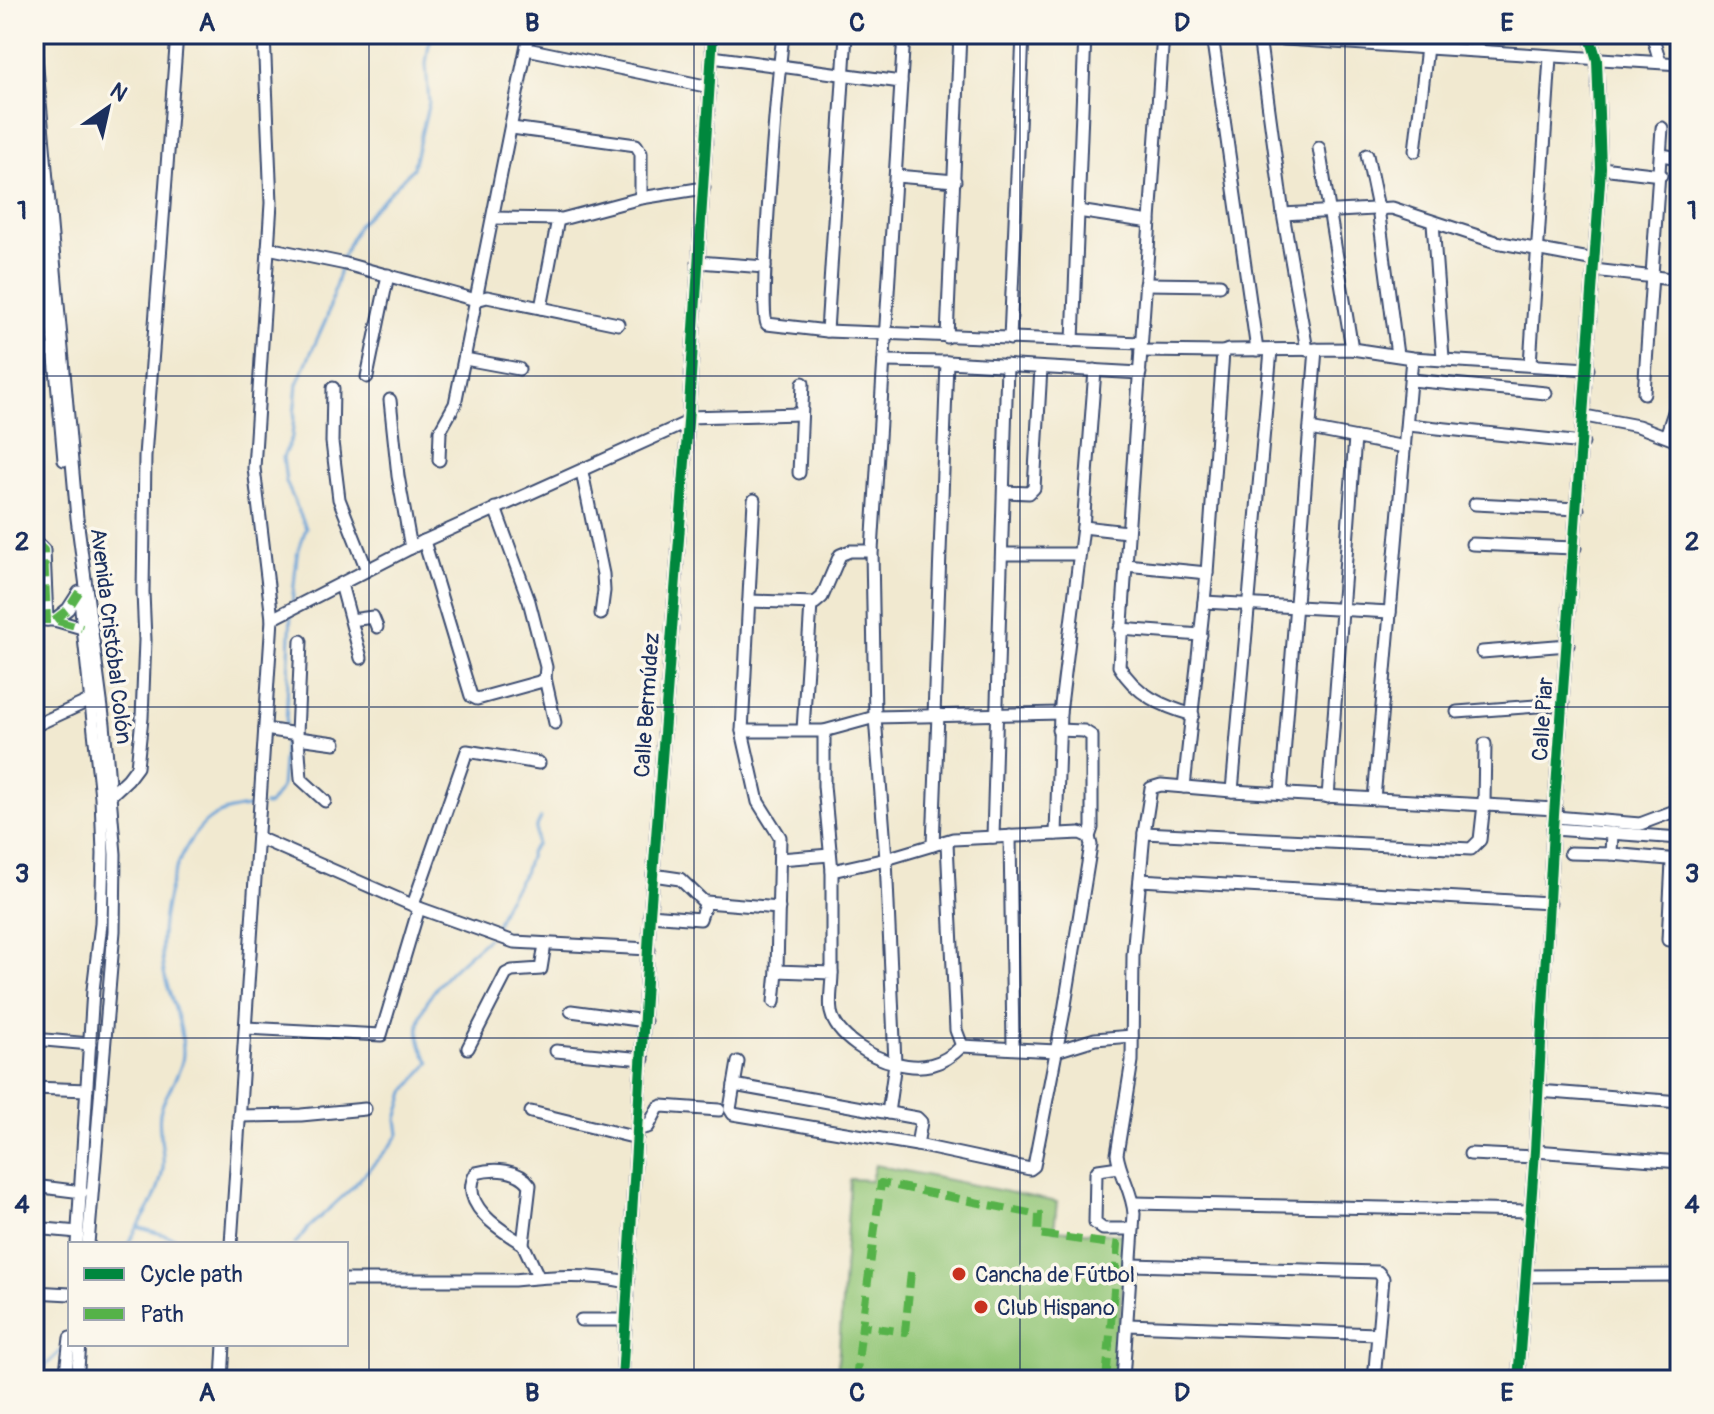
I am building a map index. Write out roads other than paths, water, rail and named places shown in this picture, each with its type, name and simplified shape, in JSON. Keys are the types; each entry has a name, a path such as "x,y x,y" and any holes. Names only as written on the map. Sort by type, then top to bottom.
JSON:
{"street":[{"name":"Avenida Cristóbal Colón","path":"34,34 82,628 112,794 114,931 88,1242"},
{"path":"112,794 137,767 142,718 145,456 177,34"},
{"path":"231,1242 272,619 254,468 271,203 264,34"},
{"path":"439,460 440,431 455,404 529,34"},
{"name":"Calle Bermúdez","path":"622,1380 650,915 688,419 713,34"},
{"path":"783,34 765,267 763,315 767,324 827,331 1073,341 1223,352 1352,349 1412,358 1588,369"},
{"path":"827,331 846,34"},
{"path":"888,1113 895,1063 886,859 875,717 872,551 904,34"},
{"path":"947,337 960,34"},
{"path":"1010,339 1023,34"},
{"path":"1073,341 1085,34"},
{"path":"1163,34 1119,666 1126,678 1151,700 1193,715"},
{"path":"1206,34 1673,64"},
{"path":"1476,34 1476,50"},
{"name":"Calle Piar","path":"1518,1380 1601,168 1597,60 1589,34"},
{"path":"1652,34 1673,64"},
{"path":"1212,35 1257,350"},
{"path":"1259,36 1283,214 1311,350 1310,429 1281,794"},
{"path":"1415,151 1427,47"},
{"path":"527,49 710,87"},
{"path":"712,57 901,82"},
{"path":"1530,364 1550,57"},
{"name":"Avenida Cristóbal Colón","path":"34,118 96,698 101,797 101,924 77,1238"},
{"path":"512,128 636,145 641,153 641,198"},
{"path":"1644,393 1662,128"},
{"path":"1319,148 1352,349"},
{"path":"1367,155 1378,208 1397,355"},
{"path":"1661,155 1680,158"},
{"path":"1601,168 1661,175"},
{"path":"896,176 955,181"},
{"path":"493,218 558,219 641,198 704,188"},
{"path":"1283,214 1378,208 1411,212 1433,223 1538,251 1652,277 1680,280"},
{"path":"1078,211 1150,222"},
{"path":"541,308 558,219"},
{"path":"1433,223 1443,358"},
{"path":"268,248 388,275 476,300 487,297 618,324"},
{"path":"698,262 765,267"},
{"path":"367,377 388,275"},
{"path":"1145,284 1220,285"},
{"path":"34,349 58,351"},
{"path":"1232,791 1271,350"},
{"path":"1184,787 1207,573 1223,352"},
{"path":"1374,799 1412,358"},
{"path":"465,359 519,369"},
{"path":"884,361 1140,373"},
{"path":"933,845 947,362"},
{"path":"993,837 1007,365"},
{"path":"1004,492 1029,493 1034,488 1041,368"},
{"path":"1056,834 1058,730 1083,527 1095,370"},
{"path":"1412,380 1546,393"},
{"path":"799,473 803,383"},
{"path":"333,388 332,442 339,499 367,570"},
{"path":"1666,436 1680,394"},
{"path":"390,400 398,476 411,548"},
{"path":"272,619 424,541 582,472 688,419 801,414"},
{"path":"1585,416 1638,426 1680,442"},
{"path":"1408,425 1583,443"},
{"path":"1310,429 1405,447"},
{"path":"1328,797 1355,438"},
{"path":"582,472 603,574 601,614"},
{"path":"754,500 742,731 758,802 780,837 774,1002"},
{"path":"1475,504 1578,509"},
{"path":"495,508 529,601 546,667 545,678 555,723"},
{"path":"1083,527 1127,532"},
{"path":"424,541 471,696 477,699 545,678"},
{"path":"1472,544 1575,548"},
{"path":"34,546 44,550 50,620"},
{"path":"749,601 811,604 822,597 840,555 850,551 872,551"},
{"path":"1002,554 1079,554"},
{"path":"1126,565 1207,573"},
{"path":"341,584 361,658"},
{"path":"50,620 68,609 79,592"},
{"path":"1204,602 1390,612"},
{"path":"803,730 811,604"},
{"path":"351,620 373,617 377,627"},
{"path":"34,620 50,620 82,628"},
{"path":"1120,629 1201,635"},
{"path":"301,641 297,736 301,779 325,801"},
{"path":"1482,652 1568,645"},
{"path":"34,726 96,698"},
{"path":"1457,712 1563,704"},
{"path":"742,731 824,731 875,717 1060,713"},
{"path":"265,729 335,743"},
{"path":"738,1062 730,1109 733,1114 1032,1168 1056,1051 1091,845 1092,736 1084,731 1058,730"},
{"path":"824,731 824,786 832,871 831,1010 841,1030 872,1055 895,1063 926,1067 951,1056 962,1046 1056,1051 1095,1039 1132,1036"},
{"path":"1144,833 1468,849 1480,840 1485,744"},
{"path":"246,1028 381,1035 416,906 467,751 539,763"},
{"path":"1123,1380 1134,1203 1117,1154 1132,1061 1133,955 1151,788 1161,785 1484,804 1612,833 1680,838"},
{"path":"1555,818 1640,824 1680,809"},
{"path":"832,871 953,839 1080,833 1089,837"},
{"path":"1611,854 1612,833"},
{"path":"1010,836 1013,1047"},
{"path":"259,838 416,906 497,937 539,943 649,949"},
{"path":"947,843 956,1030 962,1046"},
{"path":"1570,853 1668,859 1672,862 1668,940"},
{"path":"780,859 830,855"},
{"path":"653,875 680,879 705,903 779,908"},
{"path":"1140,880 1550,903"},
{"path":"650,915 700,919 705,903"},
{"path":"468,1048 506,974 512,971 539,971 542,968 543,961 534,953 539,943"},
{"path":"777,971 832,973"},
{"path":"571,1011 645,1021"},
{"path":"34,1039 90,1044"},
{"path":"556,1051 643,1059"},
{"path":"734,1085 919,1119 917,1145"},
{"path":"34,1088 87,1090"},
{"path":"1538,1091 1680,1102"},
{"path":"531,1112 637,1133 648,1127 662,1106 719,1110"},
{"path":"239,1116 301,1115 365,1109"},
{"path":"1470,1154 1535,1154 1680,1162"},
{"path":"1119,1167 1096,1173 1095,1223 1103,1229 1133,1229"},
{"path":"523,1244 499,1229 472,1199 470,1191 476,1173 504,1171 527,1180 530,1190 523,1244 538,1276"},
{"path":"34,1186 82,1192"},
{"path":"1134,1203 1530,1211"},
{"path":"34,1228 77,1238"},
{"path":"1132,1265 1375,1271 1383,1278 1374,1380"},
{"path":"1526,1276 1680,1275"},
{"path":"348,1280 514,1280 538,1276 600,1277 628,1282"},
{"path":"34,1292 68,1294"},
{"path":"581,1320 626,1320"},
{"path":"1128,1325 1377,1334"},
{"path":"71,1346 73,1379"},
{"path":"73,1379 80,1346"},
{"path":"222,1380 224,1346"}],"waterway":[{"path":"342,258 358,225 413,168 429,102 426,64 434,34"},
{"path":"292,605 297,555 306,528 286,482 283,457 292,437 297,384 327,317 340,269"},
{"path":"286,724 291,612"},
{"path":"264,805 269,805 281,788 285,737"},
{"path":"129,1242 154,1199 161,1180 160,1113 177,1075 183,1051 163,962 163,919 174,874 193,836 206,822 224,812 257,806"},
{"path":"494,930 536,845 536,828 541,818"},
{"path":"297,1242 350,1190 399,1134 397,1119 405,1092 430,1062 420,1044 419,1027 423,1010 444,978 487,939"},
{"path":"137,1227 189,1242"},
{"path":"34,1377 66,1346"}],"place":[{"name":"Cancha de Fútbol","path":"959,1274"},
{"name":"Club Hispano","path":"981,1307"}]}
